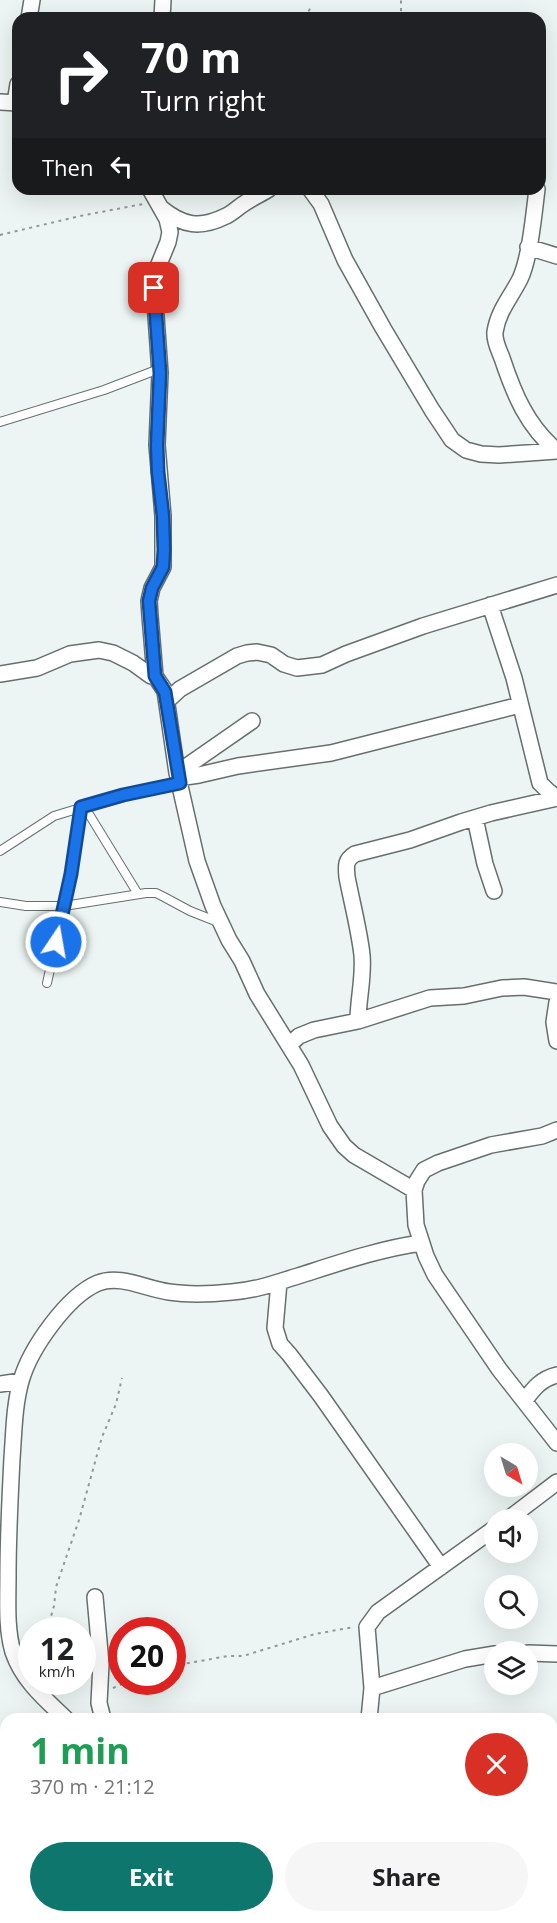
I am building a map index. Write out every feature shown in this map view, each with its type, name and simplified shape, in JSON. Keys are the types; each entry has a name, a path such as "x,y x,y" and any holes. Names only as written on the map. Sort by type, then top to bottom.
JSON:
{"street":[{"path":"156,200 175,219 191,225 210,223 227,216 258,195"},
{"path":"314,195 321,204 345,260 443,428 452,440 466,450 499,455 557,451 542,439 531,424 512,388 495,336 497,321 504,303 520,279 528,247 536,195"},
{"path":"156,200 167,219 170,232 157,269 154,288 160,394 157,445 163,516 163,567 152,588 149,601 155,676 165,692 178,778 197,861 221,923 257,994 304,1072 330,1126 344,1146 354,1155 414,1190"},
{"path":"528,247 557,256"},
{"path":"167,701 180,689 247,652 271,655 284,664 297,668 322,665 412,630 557,585"},
{"path":"490,605 520,705 540,783 557,798"},
{"path":"0,674 37,668 70,654 99,650 113,653 133,663 151,676 155,676"},
{"path":"178,778 199,776 238,766 331,753 520,705"},
{"path":"178,778 252,720"},
{"path":"358,1021 362,956 345,865 349,858 355,854 410,840 475,818 557,798"},
{"path":"475,818 485,864 494,891"},
{"path":"289,1045 305,1033 358,1021 430,998 464,996 502,988 524,987 557,992"},
{"path":"557,1002 554,1022 557,1041"},
{"path":"557,1130 542,1136 491,1144 438,1163 424,1170 414,1190 416,1225 435,1275 499,1369 557,1443"},
{"path":"60,1713 35,1690 22,1671 14,1653 9,1632 8,1524 15,1418 21,1381 31,1356 62,1311 75,1297 97,1283 111,1280 170,1292 231,1292 261,1289 389,1248 421,1243"},
{"path":"279,1282 275,1328 280,1344 321,1396 441,1567"},
{"path":"525,1400 546,1378 557,1375"},
{"path":"0,1384 21,1381"},
{"path":"521,1509 557,1482"},
{"path":"370,1713 372,1688 368,1627 378,1612 484,1536"},
{"path":"95,1597 101,1664 99,1703 102,1713"},
{"path":"538,1653 557,1654"},
{"path":"372,1688 465,1659 484,1656"}],"lane":[{"path":"0,422 104,390 159,369"},
{"path":"0,851 54,816 178,778"},
{"path":"82,807 138,894"},
{"path":"47,983 71,874 82,807"},
{"path":"0,902 26,906 64,906 156,893 190,911 221,923"}],"path":[{"path":"308,12 312,5"},
{"path":"0,235 156,200"},
{"path":"50,1617 56,1587 79,1520 102,1437 116,1404 122,1378"},
{"path":"186,1664 228,1656 243,1656 333,1629 368,1627"}],"route":[{"path":"56,942 71,874 81,807 180,783 165,692 155,676 149,601 152,588 163,567 164,550 158,472 160,373 154,288"}]}
